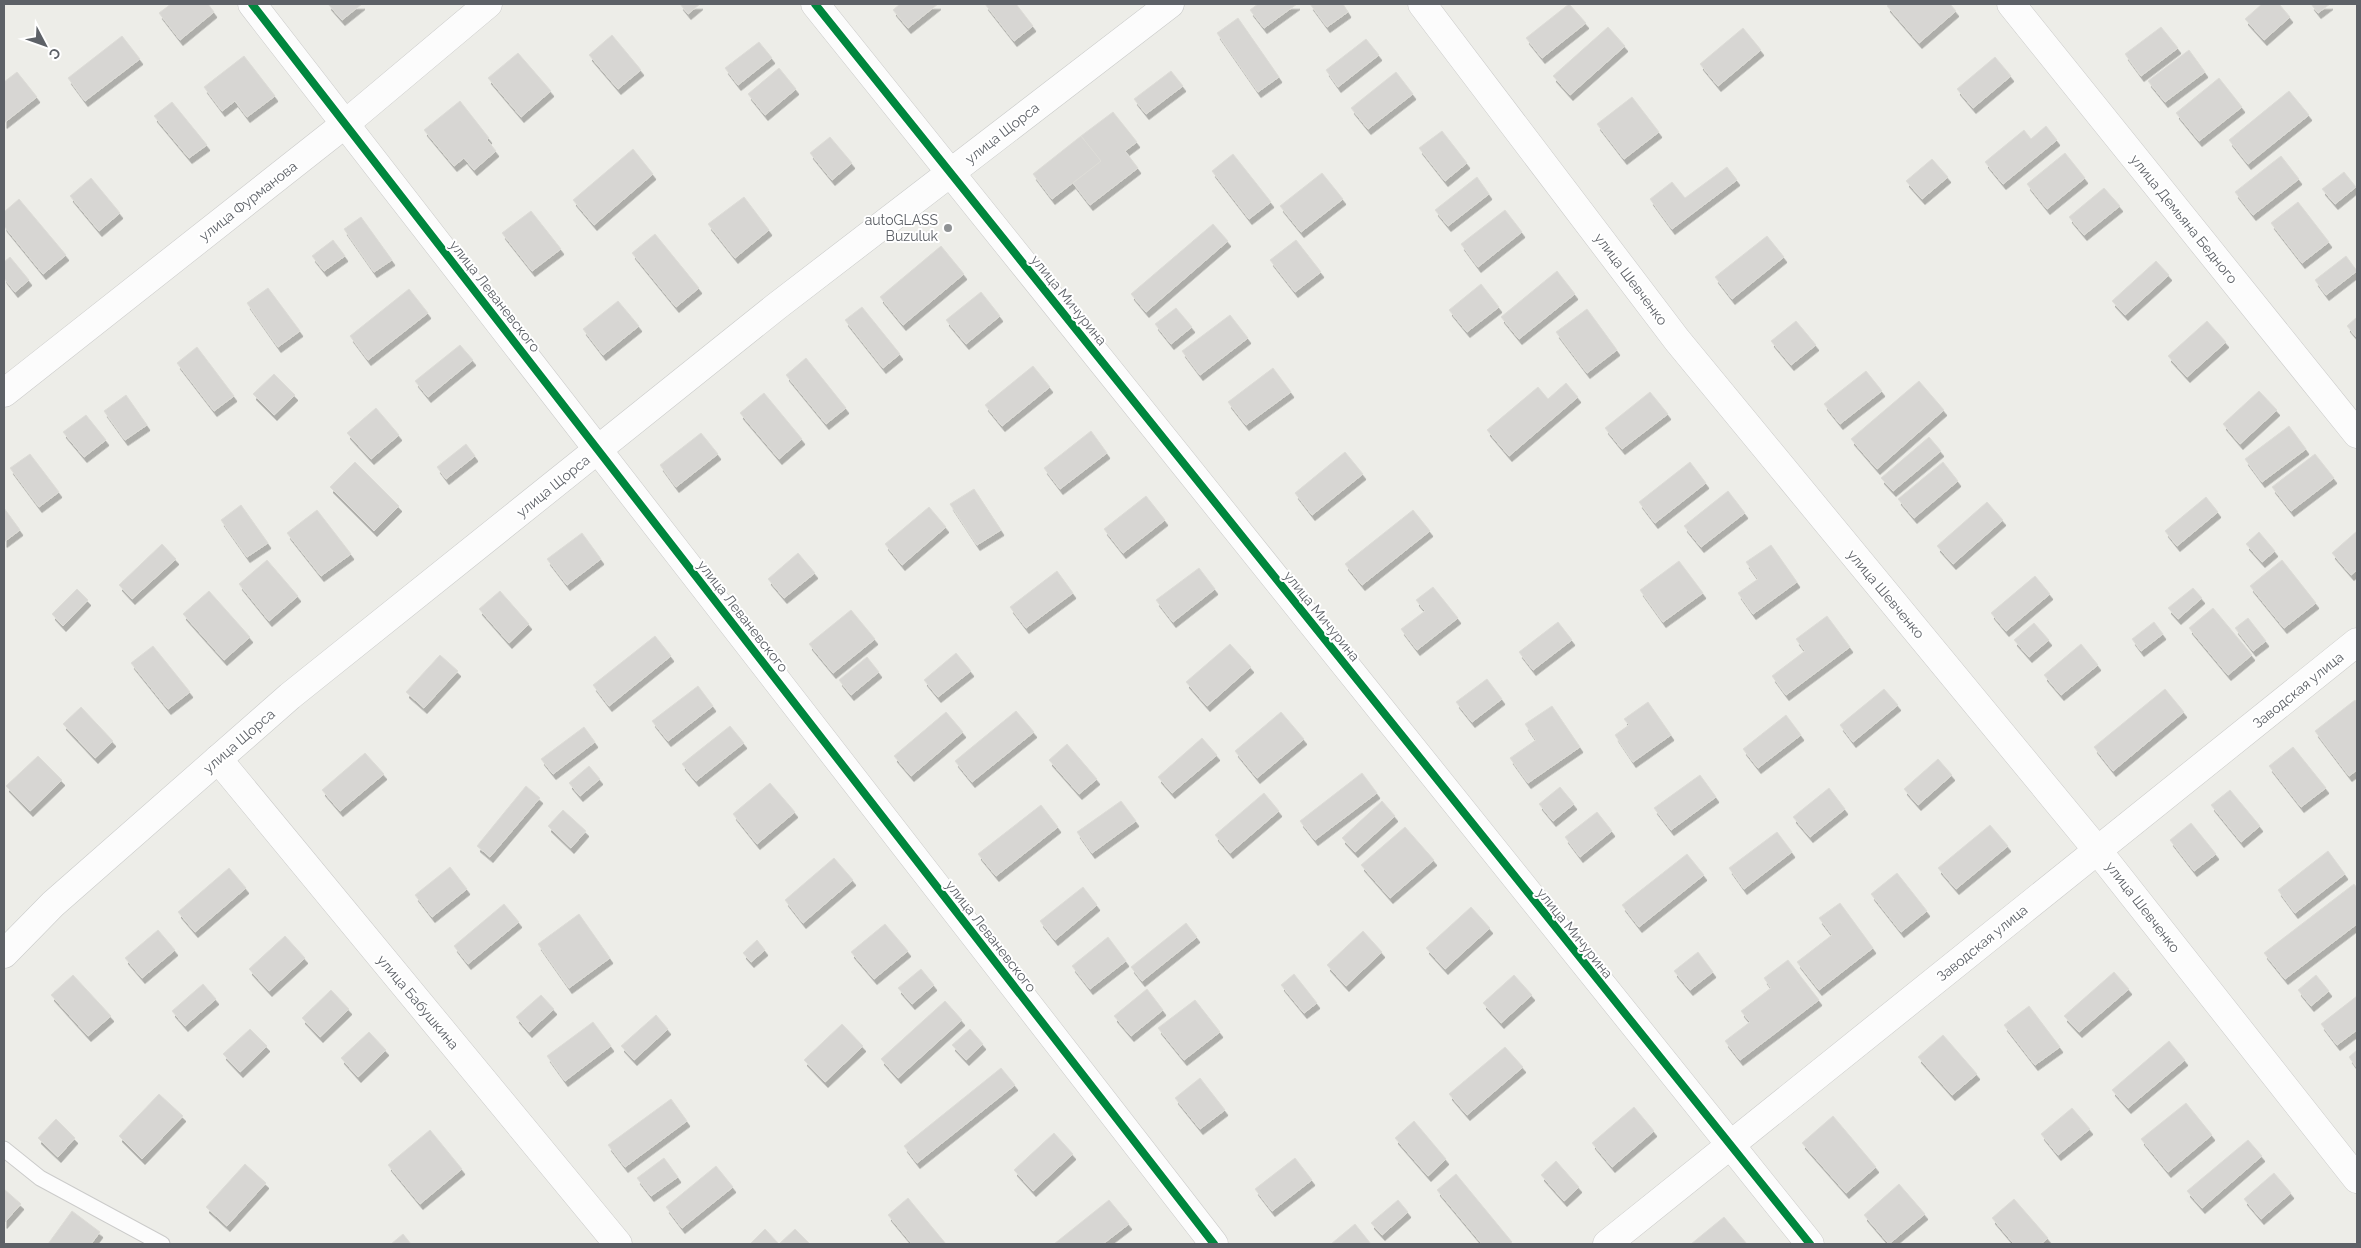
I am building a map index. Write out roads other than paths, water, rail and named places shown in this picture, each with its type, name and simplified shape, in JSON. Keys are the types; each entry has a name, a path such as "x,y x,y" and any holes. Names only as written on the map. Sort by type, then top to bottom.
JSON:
{"street":[{"name":"улица Леваневского","path":"252,4 1214,1244"},
{"name":"улица Фурманова","path":"4,393 345,124 488,4"},
{"name":"улица Мичурина","path":"815,4 1810,1244"},
{"name":"улица Щорса","path":"4,954 53,904 290,696 777,306 1170,4"},
{"name":"улица Шевченко","path":"1422,4 1677,340 2098,851 2357,1179"},
{"name":"улица Демьяна Бедного","path":"2011,4 2357,434"},
{"name":"Заводская улица","path":"1607,1244 2357,642"},
{"name":"улица Бабушкина","path":"218,760 618,1244"}],"lane":[{"path":"4,1149 40,1178 162,1244"}],"place":[{"name":"autoGLASS Buzuluk","path":"948,228"}]}
